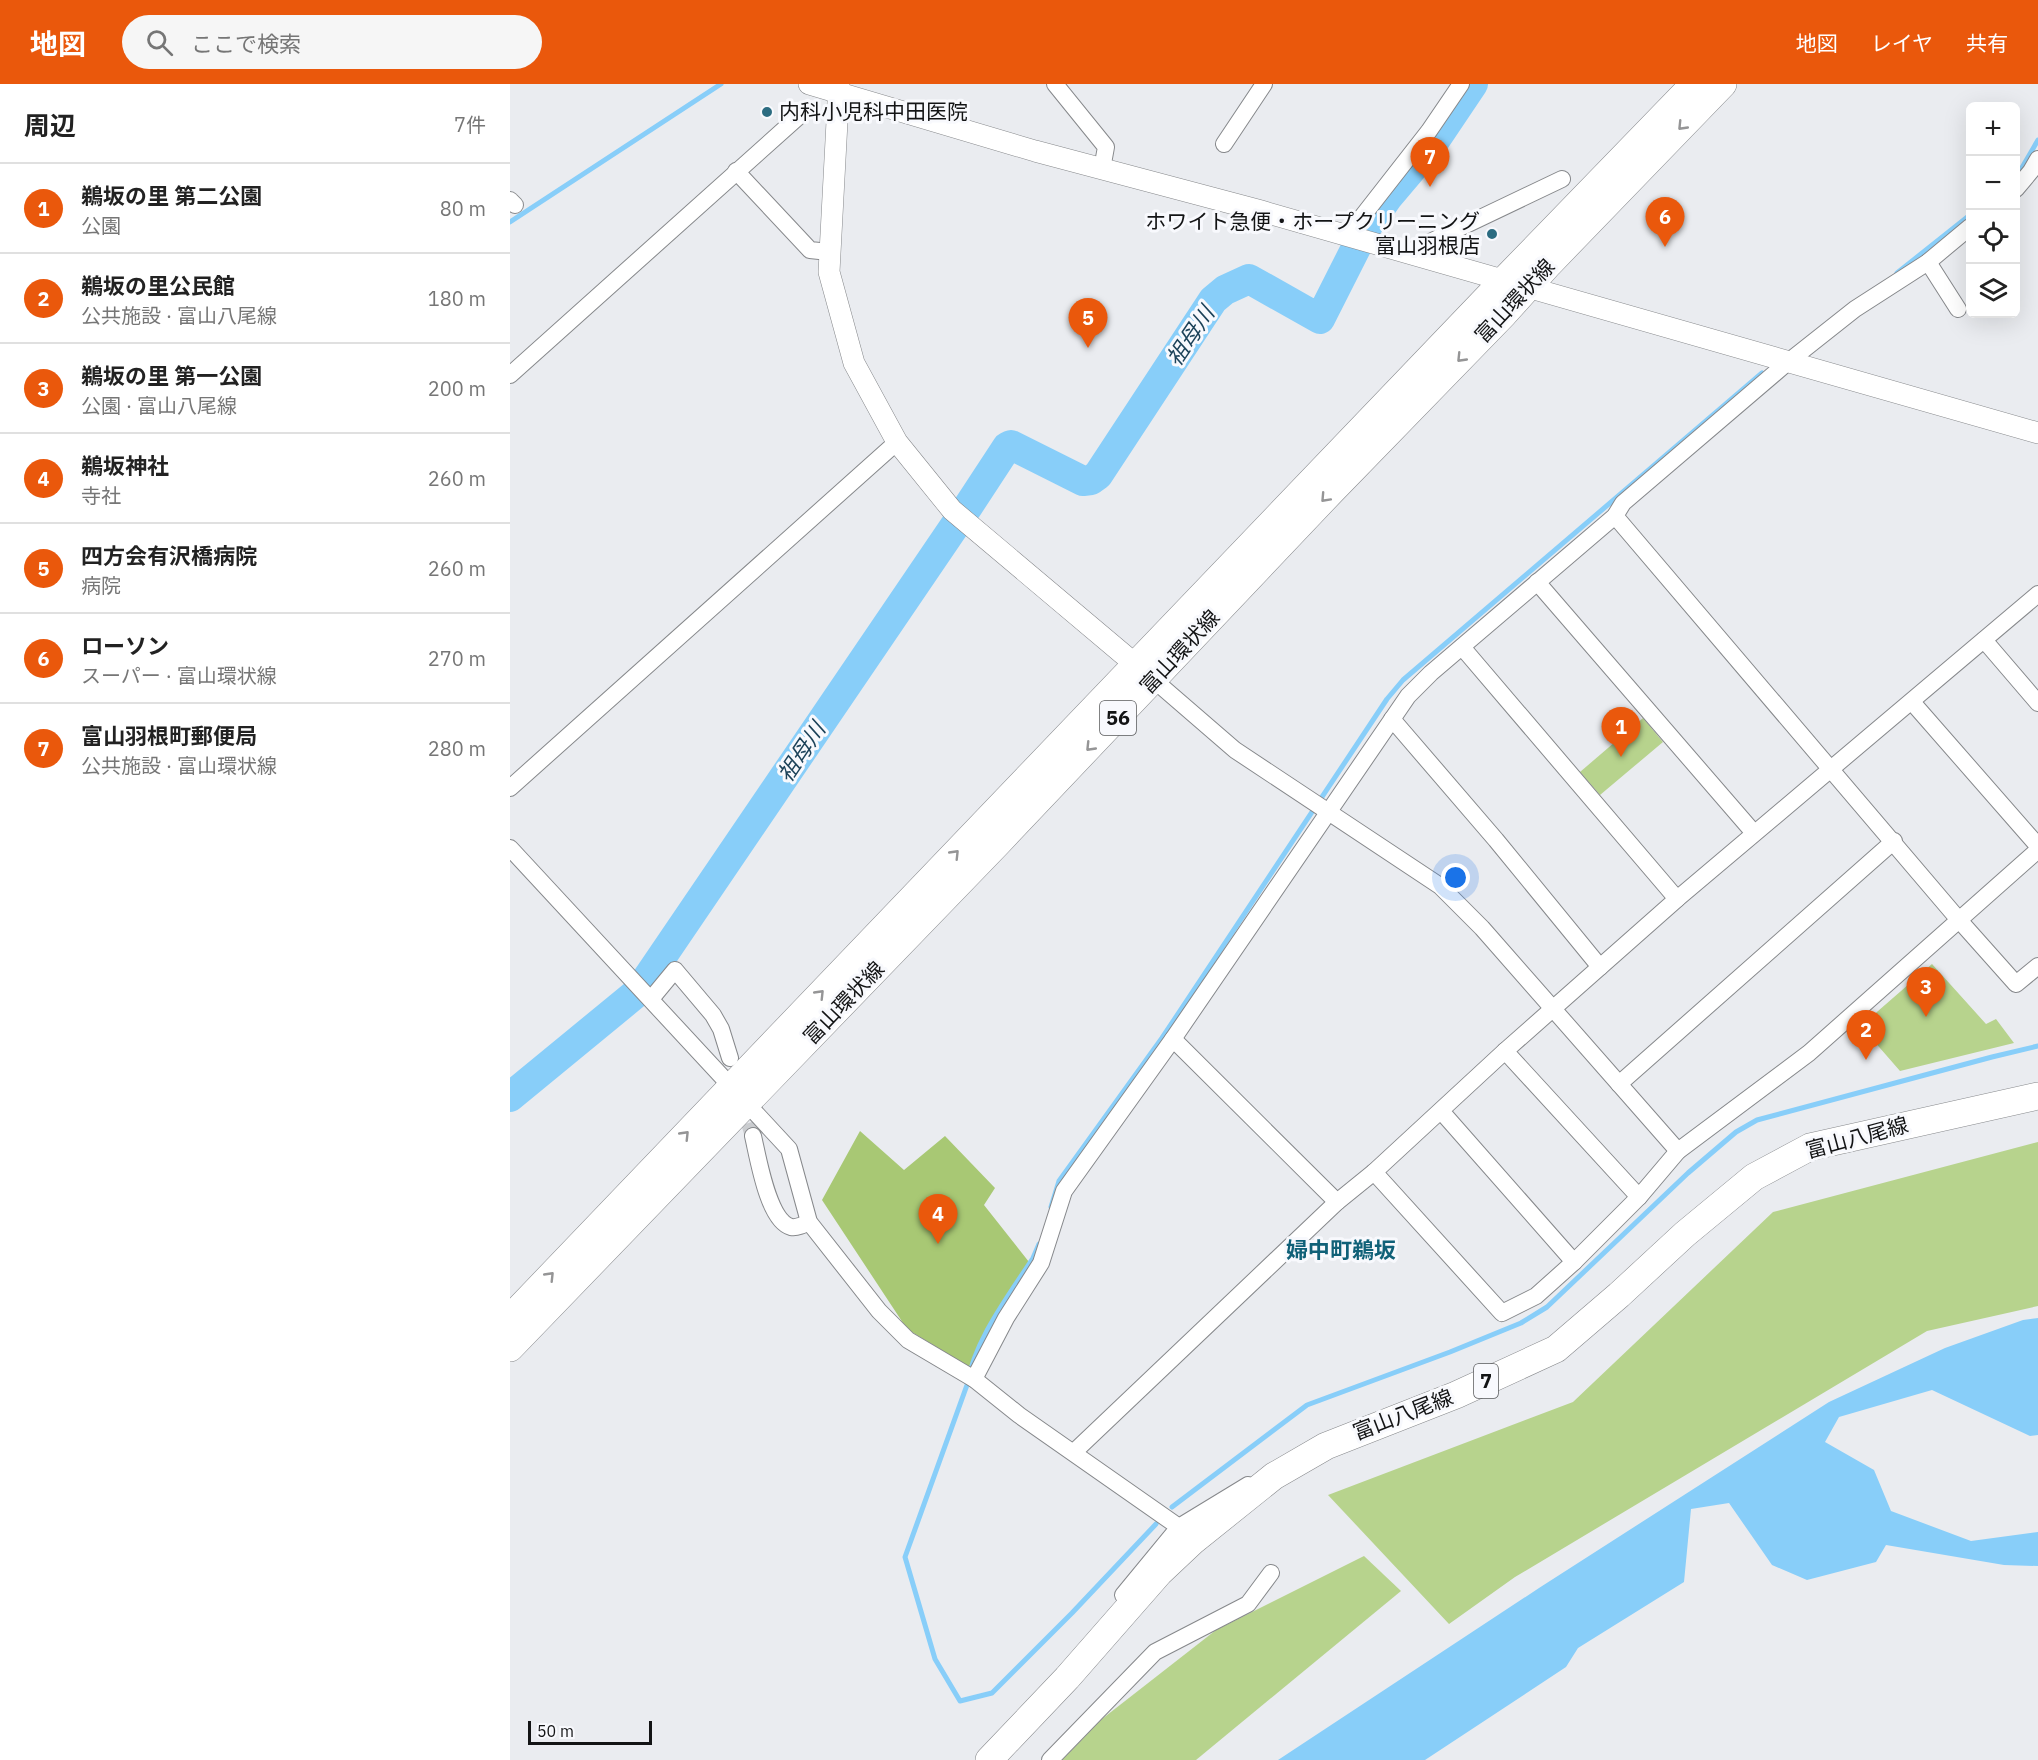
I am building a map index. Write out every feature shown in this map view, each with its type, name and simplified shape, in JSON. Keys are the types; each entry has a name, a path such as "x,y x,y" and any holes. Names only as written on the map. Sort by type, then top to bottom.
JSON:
{"main road":[{"name":"富山環状線","path":"510,1318 739,1096 1145,673 1321,502 1694,84"},
{"name":"富山環状線","path":"1516,283 1723,84"},
{"name":"富山環状線","path":"510,1348 643,1209 739,1096"},
{"name":"富山八尾線","path":"989,1760 1067,1678 1159,1574 1193,1541 1274,1476 1326,1446 1456,1395 1556,1349 1685,1234 1754,1177 1810,1147 2038,1096"}],"street":[{"path":"809,84 839,88 1035,151 1516,283 2038,433"},
{"path":"1055,84 1106,147 1102,169"},
{"path":"1224,144 1264,84"},
{"path":"1347,236 1429,131 1459,85"},
{"path":"839,88 829,272 854,363 897,442 952,510 1235,750 1440,886 1482,928 1678,1151"},
{"path":"510,375 798,117"},
{"path":"2020,184 2038,159"},
{"path":"736,171 810,250 829,252"},
{"path":"1407,253 1562,179"},
{"path":"970,1377 1041,1263 1064,1191 1173,1039 1392,719 1416,688 1615,516 1623,503 1788,362 1855,309 1928,262 1966,231"},
{"path":"1928,262 1958,309"},
{"path":"510,788 897,442"},
{"path":"1615,516 2016,984 2038,966"},
{"path":"1537,582 1754,833"},
{"path":"1074,1452 1337,1202 1374,1172 1505,1051 1677,899 2038,594"},
{"path":"1984,640 2038,704"},
{"path":"1462,647 1677,899"},
{"path":"1374,1172 1502,1312 1536,1296 1574,1262 1639,1197 1678,1151 1809,1053 2038,848 1912,702"},
{"path":"1392,719 1496,840 1600,967"},
{"path":"1619,1084 1894,842"},
{"path":"510,848 789,1149 808,1222 879,1311 908,1340 970,1377 1019,1415 1179,1527"},
{"path":"651,999 675,970 713,1015 721,1029 730,1058"},
{"path":"1173,1039 1337,1202"},
{"path":"1505,1051 1639,1197"},
{"path":"1441,1111 1574,1262"},
{"path":"753,1136 769,1201 788,1226 798,1227 808,1222"},
{"path":"1067,1678 1090,1637 1179,1527 1226,1497 1289,1462 1326,1446"},
{"path":"1050,1760 1155,1652 1248,1604 1271,1573"}],"green space":[{"path":"1643,718 1663,742 1600,795 1580,772"},
{"path":"1932,964 1986,1024 1996,1019 2014,1043 1900,1071 1866,1032 1876,1024 1870,1018"},
{"path":"860,1131 904,1170 945,1136 995,1188 984,1205 1029,1262 974,1370 907,1329 822,1200"},
{"path":"2038,1142 2038,1306 1927,1331 1515,1577 1449,1624 1328,1495 1573,1402 1773,1212"},
{"path":"1364,1556 1401,1591 1196,1760 1062,1760 1102,1719 1216,1630"}],"water":[{"path":"2038,1318 2038,1435 2030,1436 1932,1390 1839,1417 1825,1442 1874,1470 1891,1511 1971,1541 2038,1532 2038,1566 2004,1565 1886,1545 1876,1562 1807,1580 1772,1565 1729,1503 1691,1509 1684,1582 1578,1648 1566,1667 1425,1760 1278,1760 1539,1588 1829,1402 1945,1348 2023,1320"}],"waterway":[{"path":"510,222 721,84"},
{"name":"祖母川","path":"967,508 1007,447 1011,445 1083,481 1091,480 1098,475 1213,300 1225,290 1249,279 1320,319 1366,228 1388,197 1432,145 1473,84"},
{"path":"2020,171 2038,140"},
{"path":"1897,273 1966,218"},
{"path":"1051,1207 1059,1181 1162,1038 1387,699 1403,680 1762,373"},
{"name":"祖母川","path":"646,980 956,524"},
{"name":"祖母川","path":"510,1097 634,995"},
{"path":"1172,1507 1307,1405 1450,1352 1521,1323 1547,1307 1688,1173 1736,1132 1757,1120 2038,1046"},
{"path":"1039,1244 1033,1258 994,1319 977,1351 905,1557 935,1659 960,1701 992,1693 1156,1524"}],"tunnel":[{"path":"742,1100 753,1136"}],"place":[{"name":"内科小児科中田医院","path":"767,112"},
{"name":"富山羽根町郵便局","path":"1430,187"},
{"name":"ホワイト急便・ホープクリーニング 富山羽根店","path":"1492,234"},
{"name":"ローソン","path":"1665,247"},
{"name":"四方会有沢橋病院","path":"1088,348"},
{"name":"鵜坂の里 第二公園","path":"1621,757"},
{"name":"鵜坂の里 第一公園","path":"1926,1017"},
{"name":"鵜坂の里公民館","path":"1866,1060"},
{"name":"鵜坂神社","path":"938,1244"}],"district":[{"name":"婦中町鵜坂","path":"1341,1250"}]}
